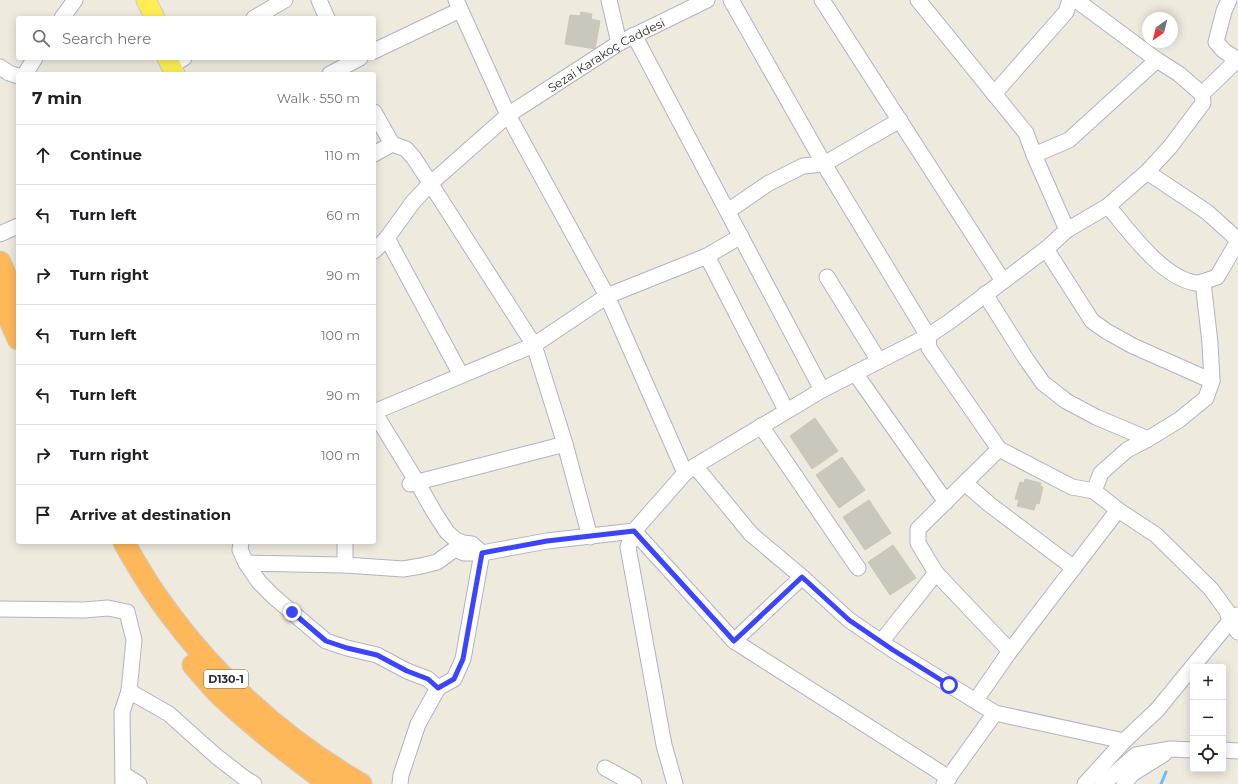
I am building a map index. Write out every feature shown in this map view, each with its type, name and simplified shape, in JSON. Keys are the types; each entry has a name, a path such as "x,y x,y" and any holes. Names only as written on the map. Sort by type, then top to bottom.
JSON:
{"highway":[{"path":"0,262 16,299"},
{"path":"0,298 16,334"},
{"name":"D130-1","path":"111,544 137,591 157,621 181,651 223,698 287,752 329,784"},
{"name":"D130-1","path":"125,544 131,556 167,611 212,666 265,717 316,756 362,784"}],"main road":[{"path":"138,0 146,16"},
{"path":"146,0 154,16"}],"street":[{"path":"63,16 75,0"},
{"path":"257,16 285,0"},
{"path":"319,0 326,16"},
{"path":"609,0 619,43"},
{"name":"Sezai Karakoç Caddesi","path":"376,249 387,238 413,202 430,184 508,115 619,43 707,0"},
{"path":"731,0 824,164 928,336 929,348 999,449 1072,487 1094,491 1118,510 1156,535 1211,589 1228,611 1235,623 1157,710 1124,740 1085,784"},
{"path":"822,0 1003,281"},
{"path":"918,0 1026,133 1067,230"},
{"path":"994,94 1066,12 1070,0"},
{"path":"675,784 664,745 628,546 634,531 690,470 786,410 928,336 1046,249 1067,230 1108,206 1147,172 1170,146 1203,104 1202,94 1179,74 1157,60 1076,0"},
{"path":"1202,94 1235,65 1232,56 1224,51 1216,42 1224,11 1229,0"},
{"path":"376,50 458,5 508,115 607,296 690,470 751,534 802,577 849,620 881,642 995,713 1124,740"},
{"path":"634,35 822,390"},
{"path":"26,72 34,60"},
{"path":"1034,155 1069,140 1157,60"},
{"path":"334,72 351,64"},
{"path":"0,67 16,75"},
{"path":"376,116 392,144 406,149 414,158 534,345 565,444 590,537"},
{"path":"728,211 769,183 802,166 824,164 900,120"},
{"path":"376,153 392,144"},
{"path":"1108,206 1132,236 1156,261 1175,276 1196,283 1217,277 1238,240 1207,212 1147,172"},
{"path":"0,234 16,227"},
{"path":"376,418 461,375 534,345 607,296 707,256 741,236"},
{"path":"387,238 461,375"},
{"path":"1046,249 1092,321 1106,331 1133,346 1212,381"},
{"path":"707,256 786,410"},
{"path":"827,277 879,361"},
{"path":"1094,491 1101,473 1127,450 1179,420 1206,398 1212,381 1210,343 1203,282"},
{"path":"985,294 1043,383 1066,401 1096,417 1148,439"},
{"path":"855,373 946,502"},
{"path":"376,422 447,532 456,540 463,543 472,544 482,553"},
{"path":"761,426 858,568"},
{"path":"414,483 565,444"},
{"path":"999,449 918,529 918,543 936,573 1010,651"},
{"path":"414,483 443,538 455,549 464,553 482,553 547,541 634,531"},
{"path":"965,483 989,504 1074,568"},
{"path":"976,700 1010,651 1118,510"},
{"path":"634,531 734,641 946,781 995,713"},
{"path":"241,544 240,550 246,563 259,582 274,598 326,641 377,655 407,671 428,679 438,688"},
{"path":"345,565 346,544"},
{"path":"246,563 345,565 403,569 437,562 455,549"},
{"path":"400,784 401,775 418,724 438,688 454,679 463,659 482,553"},
{"path":"881,642 936,573"},
{"path":"734,641 802,577"},
{"path":"0,609 84,610 108,608 127,612 134,640 129,690 122,712 123,779 139,784"},
{"path":"129,690 169,714 216,756 254,784"},
{"path":"1103,784 1136,755 1171,749 1190,750"},
{"path":"1124,784 1132,774 1171,749"},
{"path":"1226,750 1238,751"},
{"path":"605,768 634,784"}],"building":[{"path":"581,12 592,14 591,19 600,21 595,49 565,44 570,15 580,16"},
{"path":"815,418 838,451 812,469 790,436"},
{"path":"842,457 865,490 839,508 816,475"},
{"path":"1025,479 1041,483 1040,486 1043,487 1039,504 1036,503 1034,510 1017,506 1019,500 1015,499 1020,482 1024,483"},
{"path":"869,500 891,533 865,550 843,517"},
{"path":"893,545 916,578 890,595 868,562"}],"waterway":[{"path":"1161,784 1166,772"}],"route":[{"path":"292,612 326,641 377,655 407,671 428,679 438,688 454,679 463,659 482,553 547,541 634,531 734,641 802,577 849,620 949,685"}]}
